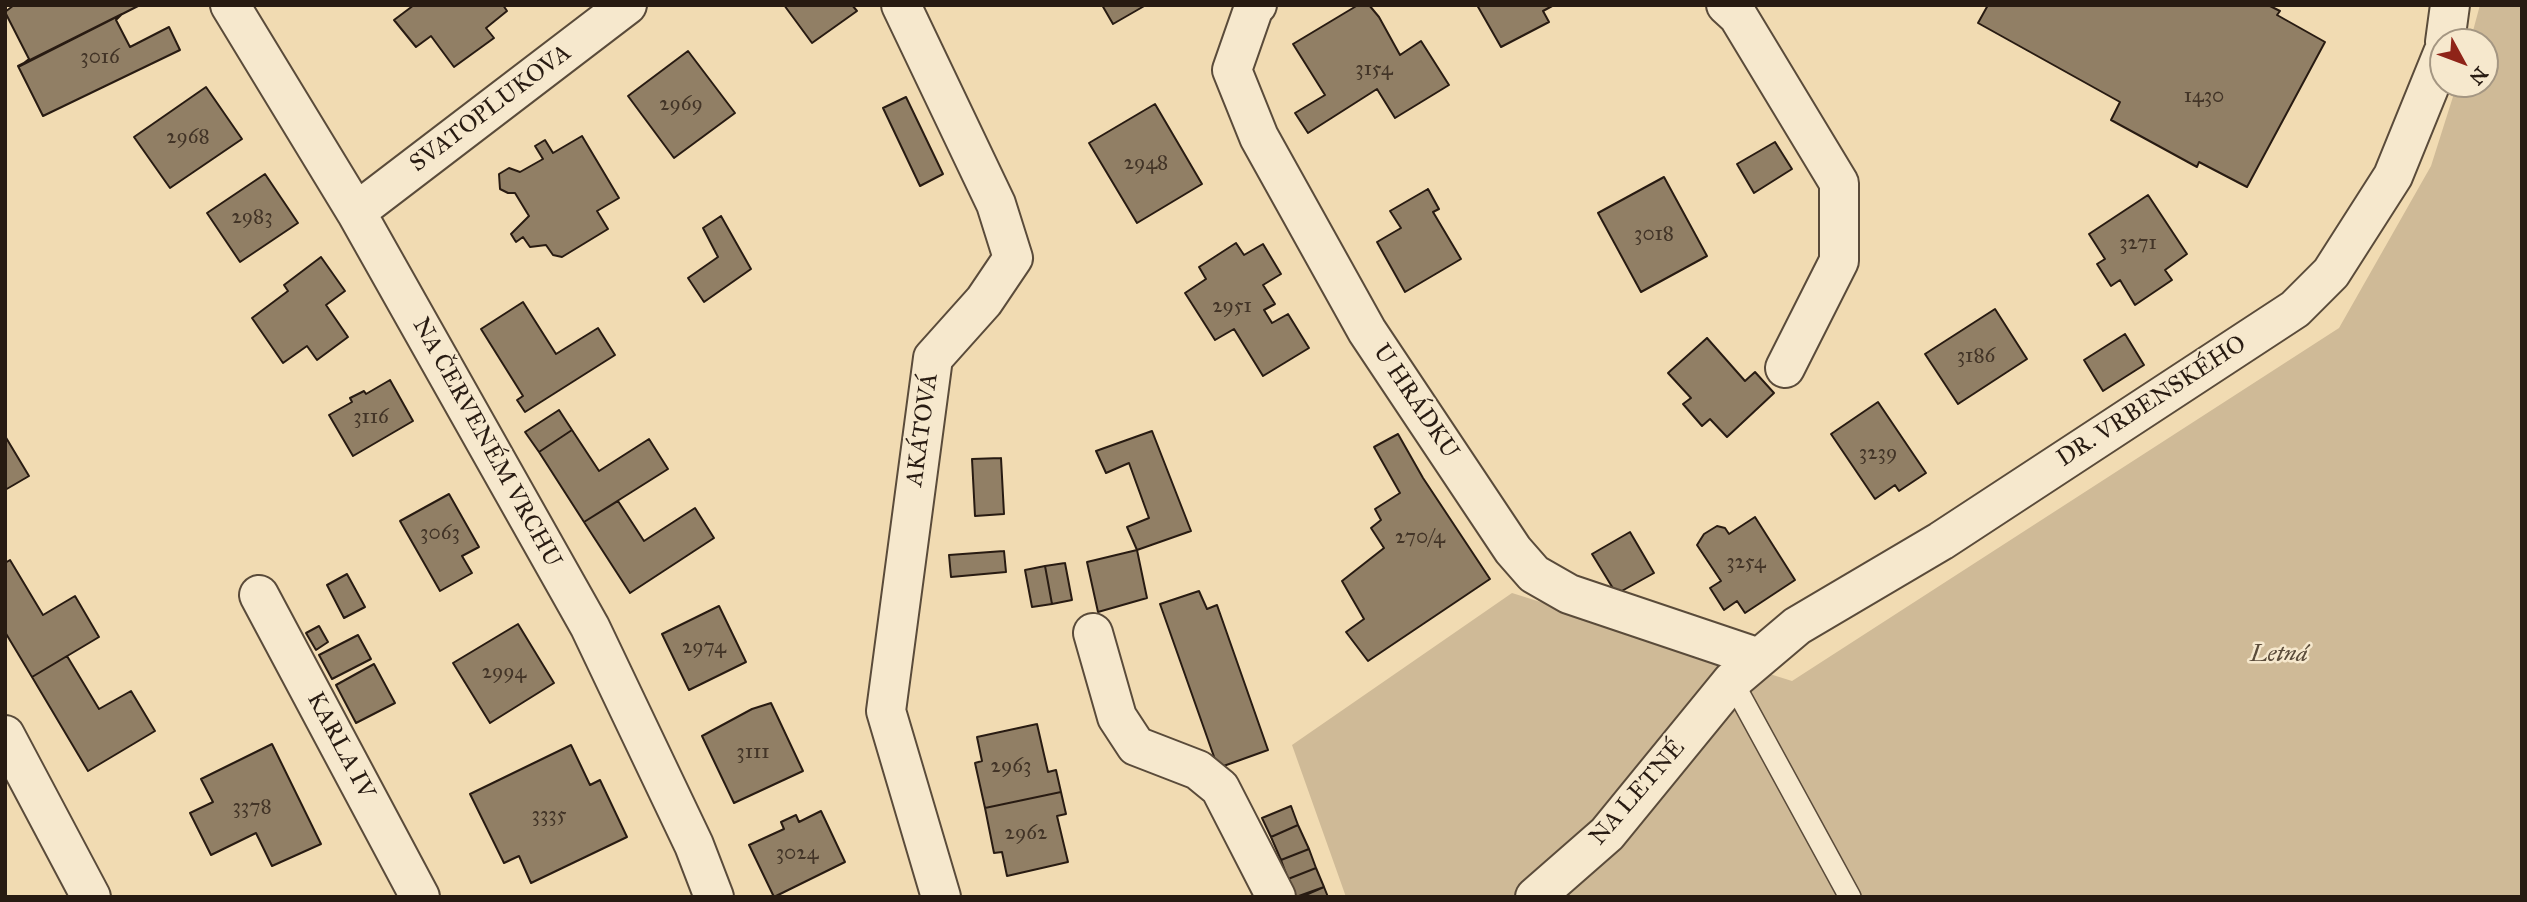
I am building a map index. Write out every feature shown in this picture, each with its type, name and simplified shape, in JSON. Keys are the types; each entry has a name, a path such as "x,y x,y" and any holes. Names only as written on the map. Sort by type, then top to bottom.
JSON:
{"street":[{"name":"NA ČERVENÉM VRCHU","path":"230,5 356,212 590,627 694,845 714,897"},
{"name":"SVATOPLUKOVA","path":"356,212 627,5"},
{"name":"AKÁTOVÁ","path":"901,5 996,204 1013,258 984,301 933,358 886,711 942,897"},
{"name":"U HRÁDKU","path":"1257,5 1232,70 1259,137 1367,331 1513,550 1534,574 1569,594 1745,669"},
{"path":"1726,5 1738,16 1839,183 1839,261 1784,368"},
{"path":"2447,28 2449,5"},
{"name":"DR. VRBENSKÉHO","path":"1745,669 1797,626 1941,541 2295,309 2332,273 2393,176 2429,87"},
{"name":"KARLA IV","path":"259,595 420,897"},
{"path":"1093,633 1117,717 1136,746 1198,770 1220,788 1276,897"},
{"name":"NA LETNÉ","path":"1535,897 1607,834 1745,669"},
{"path":"5,734 91,897"}],"lane":[{"path":"1745,669 1850,897"}],"green space":[{"name":"Letná","path":"2480,5 2522,5 2522,897 1346,897 1292,745 1512,593 1792,681 2339,328 2431,166 2453,98 2499,98 2499,28 2474,28"}],"building":[{"path":"14,5 140,5 20,66 29,59 5,12"},
{"path":"414,5 503,5 507,11 486,28 494,38 454,67 431,36 416,47 394,20"},
{"path":"784,5 852,5 857,11 812,43"},
{"path":"1102,5 1146,5 1113,24"},
{"path":"1358,5 1369,5 1379,17 1400,55 1421,41 1449,85 1395,118 1377,89 1308,133 1295,113 1325,95 1293,44"},
{"path":"1477,5 1554,5 1543,11 1549,22 1501,47"},
{"path":"1988,5 2268,5 2280,11 2277,15 2325,42 2247,187 2199,162 2197,167 2111,120 2120,102 1978,23"},
{"path":"122,14 116,20 130,47 169,27 180,50 43,116 18,66"},
{"path":"688,51 735,113 674,158 628,96"},
{"path":"206,87 242,139 170,188 134,137"},
{"path":"906,97 943,174 920,186 883,108"},
{"path":"1155,104 1202,184 1137,223 1089,143"},
{"path":"582,136 619,198 597,211 608,229 562,257 553,255 546,245 530,247 523,237 516,242 511,234 529,216 515,193 500,189 499,174 509,168 520,172 543,159 535,146 545,140 553,153"},
{"path":"1775,142 1792,169 1754,193 1737,164"},
{"path":"265,174 298,223 240,262 207,213"},
{"path":"1664,177 1707,256 1641,292 1598,213"},
{"path":"1428,189 1439,209 1433,212 1461,259 1405,292 1377,242 1401,228 1390,211"},
{"path":"2148,195 2187,254 2165,270 2172,280 2135,305 2120,280 2111,286 2097,264 2105,259 2089,234"},
{"path":"721,216 751,269 704,302 688,278 718,257 703,228"},
{"path":"1236,243 1244,255 1263,244 1281,274 1263,285 1275,304 1264,310 1272,323 1288,314 1309,348 1263,376 1234,329 1215,340 1185,293 1206,279 1199,267"},
{"path":"321,257 345,291 326,305 348,337 317,360 307,346 283,363 252,318 288,291 284,285"},
{"path":"523,302 556,354 598,328 615,355 525,412 517,400 523,396 481,329"},
{"path":"1995,309 2027,359 1958,404 1925,354"},
{"path":"2125,334 2144,365 2103,391 2084,360"},
{"path":"1707,338 1745,381 1755,372 1774,393 1727,437 1710,419 1702,426 1683,404 1691,398 1668,373"},
{"path":"390,380 413,421 353,456 329,415 352,402 350,398 364,391 366,394"},
{"path":"1878,402 1926,473 1899,491 1895,485 1875,499 1831,434"},
{"path":"559,410 572,430 539,452 525,432"},
{"path":"572,430 599,471 649,439 668,469 584,522 539,452"},
{"path":"1152,431 1191,531 1137,550 1127,527 1149,518 1129,463 1106,473 1096,451"},
{"path":"1398,434 1423,478 1490,579 1368,661 1346,632 1364,619 1342,581 1384,548 1371,528 1381,520 1375,509 1400,493 1374,447"},
{"path":"5,436 29,476 5,490"},
{"path":"1001,458 1004,514 975,516 972,459"},
{"path":"449,494 479,547 462,556 472,573 440,591 400,521"},
{"path":"618,501 644,541 695,508 714,538 630,593 584,522"},
{"path":"1755,517 1795,580 1745,613 1737,601 1724,610 1710,588 1721,581 1697,545 1704,534 1717,526 1725,528 1729,534"},
{"path":"1630,532 1654,573 1620,592 1614,590 1592,554"},
{"path":"1137,550 1147,598 1098,612 1087,562"},
{"path":"1004,551 1006,572 951,577 949,555"},
{"path":"10,560 43,615 75,596 99,637 32,677 5,632 5,563"},
{"path":"1065,563 1072,600 1052,604 1045,566"},
{"path":"1045,566 1052,604 1032,607 1025,570"},
{"path":"347,574 365,607 344,618 327,585"},
{"path":"1199,591 1207,609 1217,605 1268,750 1218,768 1160,604"},
{"path":"719,606 746,662 689,690 662,634"},
{"path":"518,624 554,683 490,723 453,663"},
{"path":"319,626 328,642 316,650 306,633"},
{"path":"358,635 371,659 332,679 319,655"},
{"path":"67,656 99,709 131,691 155,731 88,771 32,677"},
{"path":"374,664 395,703 356,723 336,685"},
{"path":"771,703 803,771 734,803 702,736 752,709"},
{"path":"1037,724 1048,772 1056,770 1061,792 985,808 975,763 982,761 977,737"},
{"path":"272,744 321,844 272,866 256,833 211,855 190,813 213,802 201,779"},
{"path":"571,745 590,785 600,780 627,837 531,883 519,856 504,863 470,794"},
{"path":"1061,792 1066,814 1057,816 1068,862 1007,876 1002,852 994,853 985,808"},
{"path":"1291,806 1298,825 1271,837 1262,818"},
{"path":"821,811 845,862 774,897 749,845 784,829 781,822 796,815 799,822"},
{"path":"1298,825 1309,849 1281,860 1271,837"},
{"path":"1309,849 1316,868 1288,879 1281,860"},
{"path":"1316,868 1324,887 1296,897 1288,879"},
{"path":"1324,887 1328,897 1301,897"}]}
